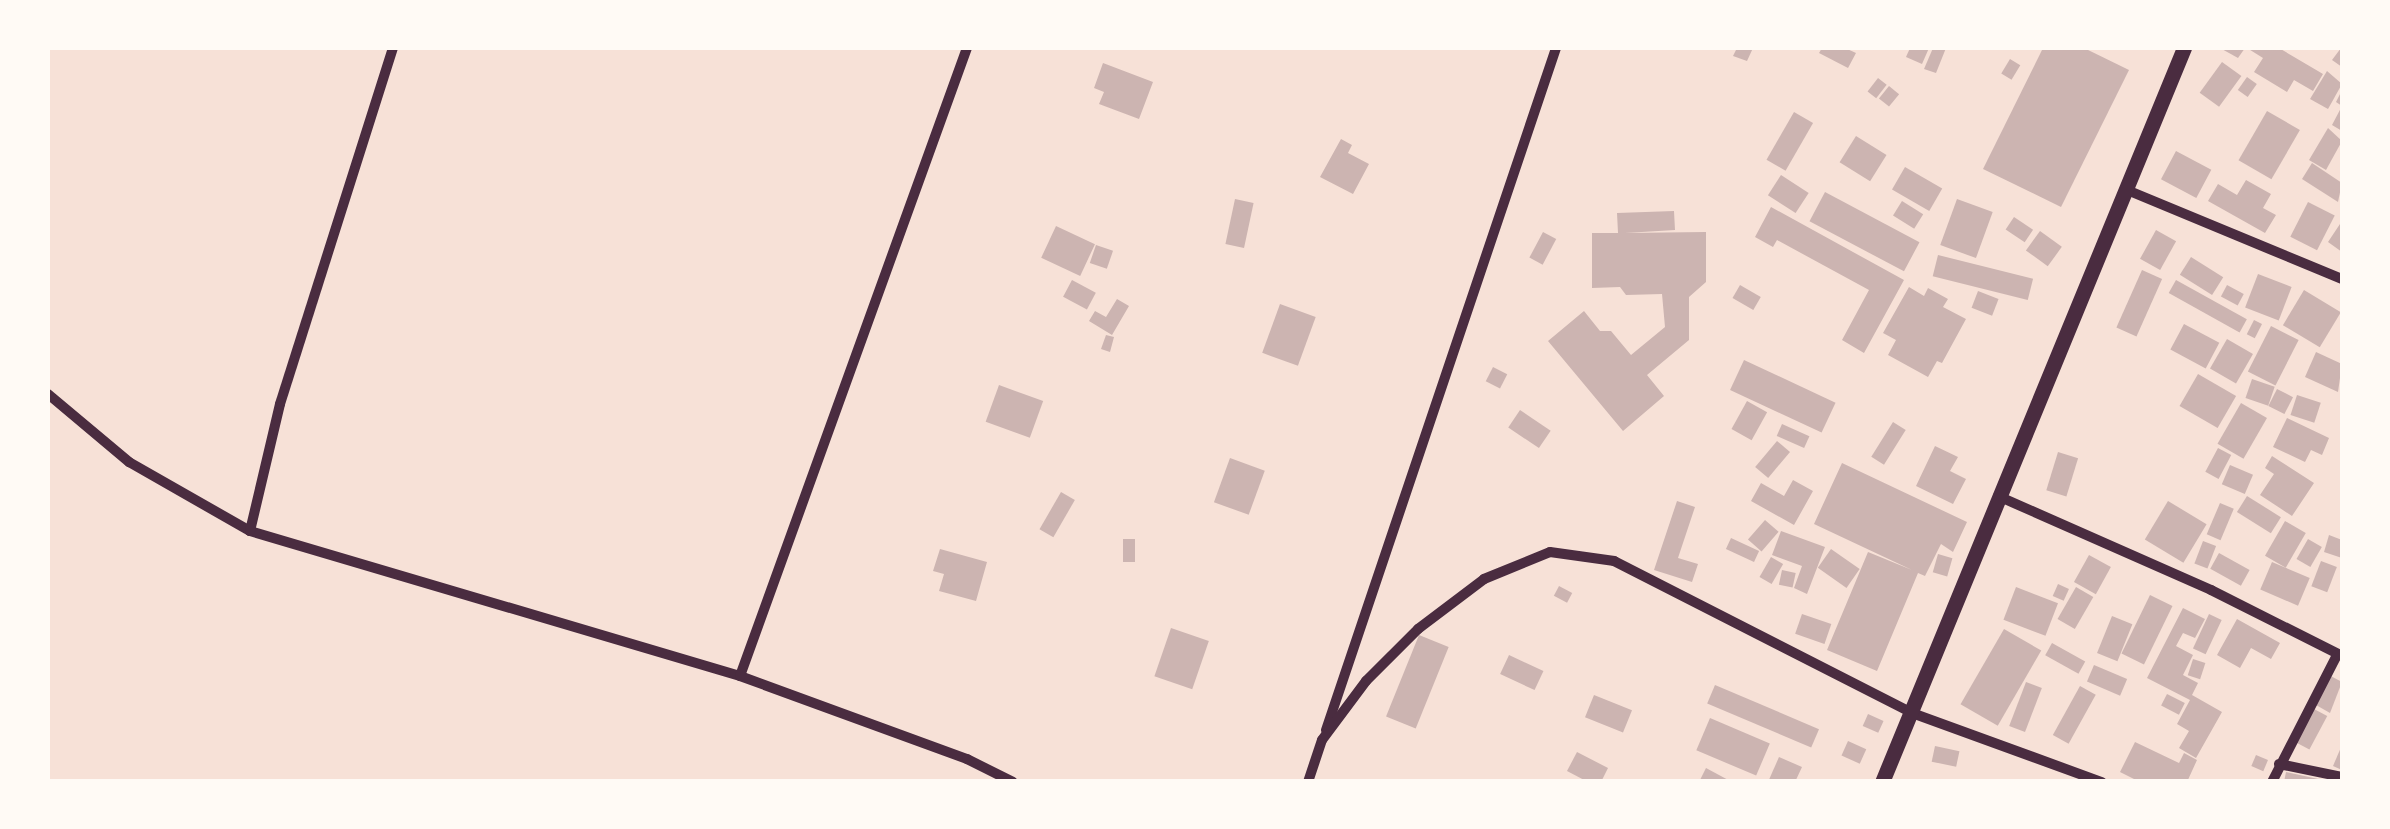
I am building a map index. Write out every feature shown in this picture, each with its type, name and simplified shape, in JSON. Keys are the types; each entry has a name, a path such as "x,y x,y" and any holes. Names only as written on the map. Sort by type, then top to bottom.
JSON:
{"street":[{"path":"250,532 280,404 393,48"},
{"path":"740,676 967,48"},
{"path":"1308,782 1556,48"},
{"path":"1882,782 2184,48"},
{"path":"2128,190 2342,278"},
{"path":"48,394 129,462 250,532 740,676 967,758 1013,782"},
{"path":"1998,496 2211,590 2340,655 2272,782"},
{"path":"1322,740 1366,681 1418,629 1484,580 1550,552 1614,561 1912,713 2102,782"},
{"path":"2279,764 2342,778"}],"building":[{"path":"1737,48 1753,48 1747,61 1733,56"},
{"path":"1822,48 1845,48 1856,53 1848,68 1819,53"},
{"path":"1910,48 1929,48 1922,64 1906,57"},
{"path":"1933,48 1946,48 1936,73 1924,69"},
{"path":"2043,48 2084,48 2129,70 2061,207 1983,169"},
{"path":"2220,48 2245,48 2238,58"},
{"path":"2247,48 2279,48 2323,74 2313,91 2294,80 2287,92 2254,72 2263,58"},
{"path":"2342,48 2342,67 2332,60"},
{"path":"2010,59 2020,65 2012,80 2001,74"},
{"path":"2222,62 2241,76 2219,107 2200,93"},
{"path":"1103,63 1153,82 1139,119 1099,104 1104,92 1094,88"},
{"path":"2327,71 2342,84 2328,109 2310,99"},
{"path":"2247,77 2257,84 2248,97 2238,90"},
{"path":"1878,78 1887,85 1876,98 1868,91"},
{"path":"1889,86 1899,94 1889,107 1879,98"},
{"path":"2342,106 2342,131 2332,125"},
{"path":"2267,111 2300,130 2271,179 2238,160"},
{"path":"1794,112 1813,123 1786,171 1766,160"},
{"path":"2328,128 2342,141 2326,170 2309,160"},
{"path":"1856,136 1887,155 1870,181 1840,162"},
{"path":"1341,139 1352,145 1348,153 1369,164 1353,194 1320,177"},
{"path":"2176,151 2211,170 2196,198 2161,179"},
{"path":"2312,163 2342,183 2338,202 2302,179"},
{"path":"1905,167 1942,188 1929,211 1892,190"},
{"path":"1781,175 1809,193 1796,213 1768,195"},
{"path":"2246,180 2271,194 2263,208 2276,215 2265,233 2208,201 2218,184 2237,195"},
{"path":"1825,192 1919,242 1904,271 1810,221"},
{"path":"1235,199 1254,203 1244,248 1225,244"},
{"path":"1957,199 1993,212 1976,258 1940,245"},
{"path":"1902,201 1923,214 1914,229 1893,215"},
{"path":"2308,202 2335,216 2317,250 2290,237"},
{"path":"1771,207 1904,280 1864,353 1842,340 1869,290 1777,240 1773,247 1755,237"},
{"path":"1674,211 1675,230 1625,233 1706,232 1706,282 1689,297 1689,340 1647,375 1664,396 1623,431 1548,341 1584,311 1600,331 1611,331 1631,355 1665,327 1662,294 1626,295 1620,287 1592,288 1592,233 1618,233 1617,213"},
{"path":"2014,217 2033,230 2025,242 2006,229"},
{"path":"2342,221 2342,252 2328,242"},
{"path":"1056,226 1095,244 1080,276 1041,258"},
{"path":"2156,230 2176,241 2160,270 2140,259"},
{"path":"2040,231 2062,247 2048,266 2026,250"},
{"path":"1543,232 1556,239 1543,265 1529,258"},
{"path":"1096,245 1113,251 1107,269 1090,263"},
{"path":"1938,255 2033,279 2028,300 1933,276"},
{"path":"2191,257 2223,277 2212,295 2180,275"},
{"path":"2142,270 2162,279 2136,337 2116,328"},
{"path":"2258,274 2292,287 2279,321 2245,308"},
{"path":"1072,280 1096,293 1087,309 1063,297"},
{"path":"2176,280 2247,319 2240,332 2169,293"},
{"path":"1740,285 1761,297 1753,310 1732,298"},
{"path":"2227,285 2244,294 2238,305 2221,296"},
{"path":"1909,287 1924,296 1928,288 1948,299 1943,307 1966,319 1942,363 1937,361 1928,377 1888,355 1896,340 1883,333"},
{"path":"2304,290 2341,312 2320,347 2283,325"},
{"path":"1978,291 1999,299 1992,316 1972,308"},
{"path":"1117,299 1129,306 1112,335 1089,321 1095,311 1106,317"},
{"path":"1280,304 1316,317 1298,366 1262,353"},
{"path":"2254,320 2262,324 2255,338 2247,334"},
{"path":"2184,324 2219,343 2206,368 2170,350"},
{"path":"2271,326 2299,340 2275,386 2248,371"},
{"path":"1106,335 1114,337 1110,352 1101,349"},
{"path":"2227,339 2253,354 2236,383 2210,368"},
{"path":"2316,352 2342,364 2338,392 2305,377"},
{"path":"1744,360 1836,403 1822,433 1730,390"},
{"path":"1493,367 1507,374 1500,389 1486,381"},
{"path":"2198,374 2236,396 2218,428 2180,406"},
{"path":"2252,379 2275,387 2268,406 2245,398"},
{"path":"999,385 1043,401 1030,438 986,422"},
{"path":"2277,389 2293,397 2284,414 2268,406"},
{"path":"2297,395 2321,403 2314,423 2291,415"},
{"path":"1747,401 1767,412 1752,440 1731,429"},
{"path":"2241,403 2267,418 2243,459 2218,444"},
{"path":"1520,410 1551,431 1539,448 1508,427"},
{"path":"2287,418 2329,438 2322,455 2311,450 2305,462 2273,447"},
{"path":"1893,422 1906,430 1884,465 1871,457"},
{"path":"1782,424 1809,436 1804,448 1777,436"},
{"path":"1777,441 1790,452 1768,478 1755,467"},
{"path":"1935,446 1958,457 1950,471 1966,479 1953,504 1916,486"},
{"path":"2218,448 2231,455 2219,479 2205,472"},
{"path":"2058,452 2078,458 2066,496 2046,490"},
{"path":"2272,456 2314,483 2292,516 2260,495 2274,474 2265,468"},
{"path":"1230,458 1265,471 1249,515 1214,502"},
{"path":"1842,463 1967,522 1953,552 1941,544 1925,576 1918,573 1877,671 1827,650 1868,552 1912,570 1814,524"},
{"path":"2230,465 2253,475 2245,494 2222,484"},
{"path":"1793,480 1813,491 1794,525 1751,501 1761,483 1784,496"},
{"path":"1061,492 1075,500 1053,537 1040,529"},
{"path":"2247,496 2281,517 2271,533 2237,512"},
{"path":"1677,501 1695,507 1678,558 1698,564 1692,582 1654,570"},
{"path":"2168,501 2207,524 2183,563 2145,540"},
{"path":"2220,503 2234,509 2221,540 2207,534"},
{"path":"1765,520 1779,532 1762,551 1748,540"},
{"path":"2285,521 2306,533 2286,568 2265,556"},
{"path":"1781,531 1825,547 1807,594 1794,588 1802,566 1772,555"},
{"path":"2329,535 2342,540 2342,558 2324,552"},
{"path":"1731,538 1759,551 1754,562 1726,549"},
{"path":"1123,539 1135,539 1135,562 1123,562"},
{"path":"2308,539 2322,547 2310,567 2296,559"},
{"path":"2203,541 2216,546 2207,568 2194,563"},
{"path":"940,549 987,562 976,601 939,591 944,574 933,571"},
{"path":"1831,549 1860,569 1846,588 1818,568"},
{"path":"2219,553 2250,570 2241,586 2210,569"},
{"path":"1938,554 1952,558 1947,576 1933,572"},
{"path":"2089,555 2111,567 2096,594 2074,582"},
{"path":"1771,557 1783,564 1772,584 1760,577"},
{"path":"2321,561 2337,567 2327,592 2311,586"},
{"path":"2272,562 2310,578 2298,606 2260,590"},
{"path":"1782,570 1796,573 1793,588 1779,585"},
{"path":"2058,584 2069,589 2064,601 2053,596"},
{"path":"1559,586 1572,593 1567,603 1554,596"},
{"path":"2016,587 2058,603 2045,636 2003,620"},
{"path":"2076,587 2093,597 2075,629 2058,619"},
{"path":"2150,595 2172,606 2144,664 2122,653"},
{"path":"2183,608 2205,619 2195,638 2183,633 2176,646 2193,655 2183,675 2198,683 2192,695 2222,712 2196,758 2179,748 2189,731 2177,724 2190,700 2147,678"},
{"path":"1802,614 1831,624 1824,644 1795,634"},
{"path":"2209,614 2222,620 2206,654 2193,648"},
{"path":"2112,616 2132,624 2117,661 2097,653"},
{"path":"2237,619 2280,643 2271,659 2251,648 2240,668 2217,655"},
{"path":"1171,628 1209,641 1192,689 1154,676"},
{"path":"2004,629 2041,651 1998,726 1960,704"},
{"path":"1419,635 1449,647 1416,729 1386,717"},
{"path":"2052,643 2085,661 2078,674 2045,655"},
{"path":"1509,655 1543,671 1535,690 1500,674"},
{"path":"2193,659 2205,663 2200,679 2188,675"},
{"path":"2094,665 2127,679 2120,696 2087,682"},
{"path":"2325,673 2342,682 2330,713 2309,701"},
{"path":"2026,682 2042,688 2025,732 2009,726"},
{"path":"1715,685 1819,729 1811,748 1707,703"},
{"path":"2080,686 2096,695 2069,744 2053,735"},
{"path":"2167,694 2185,703 2179,715 2161,706"},
{"path":"1594,695 1632,710 1623,733 1585,717"},
{"path":"2314,709 2327,716 2309,750 2296,743"},
{"path":"1868,714 1884,721 1878,733 1863,726"},
{"path":"1710,718 1770,743 1756,776 1696,750"},
{"path":"1848,741 1866,749 1860,764 1841,756"},
{"path":"2135,742 2179,763 2184,753 2197,760 2187,782 2140,782 2120,772"},
{"path":"2342,745 2342,770 2333,766"},
{"path":"1935,746 1959,751 1956,767 1932,762"},
{"path":"1577,752 1608,768 1601,782 1588,782 1567,771"},
{"path":"2256,755 2268,760 2263,771 2251,766"},
{"path":"1779,757 1802,767 1795,782 1768,782"},
{"path":"1706,768 1732,782 1699,782"},
{"path":"2286,772 2323,780 2323,782 2284,782"}]}
